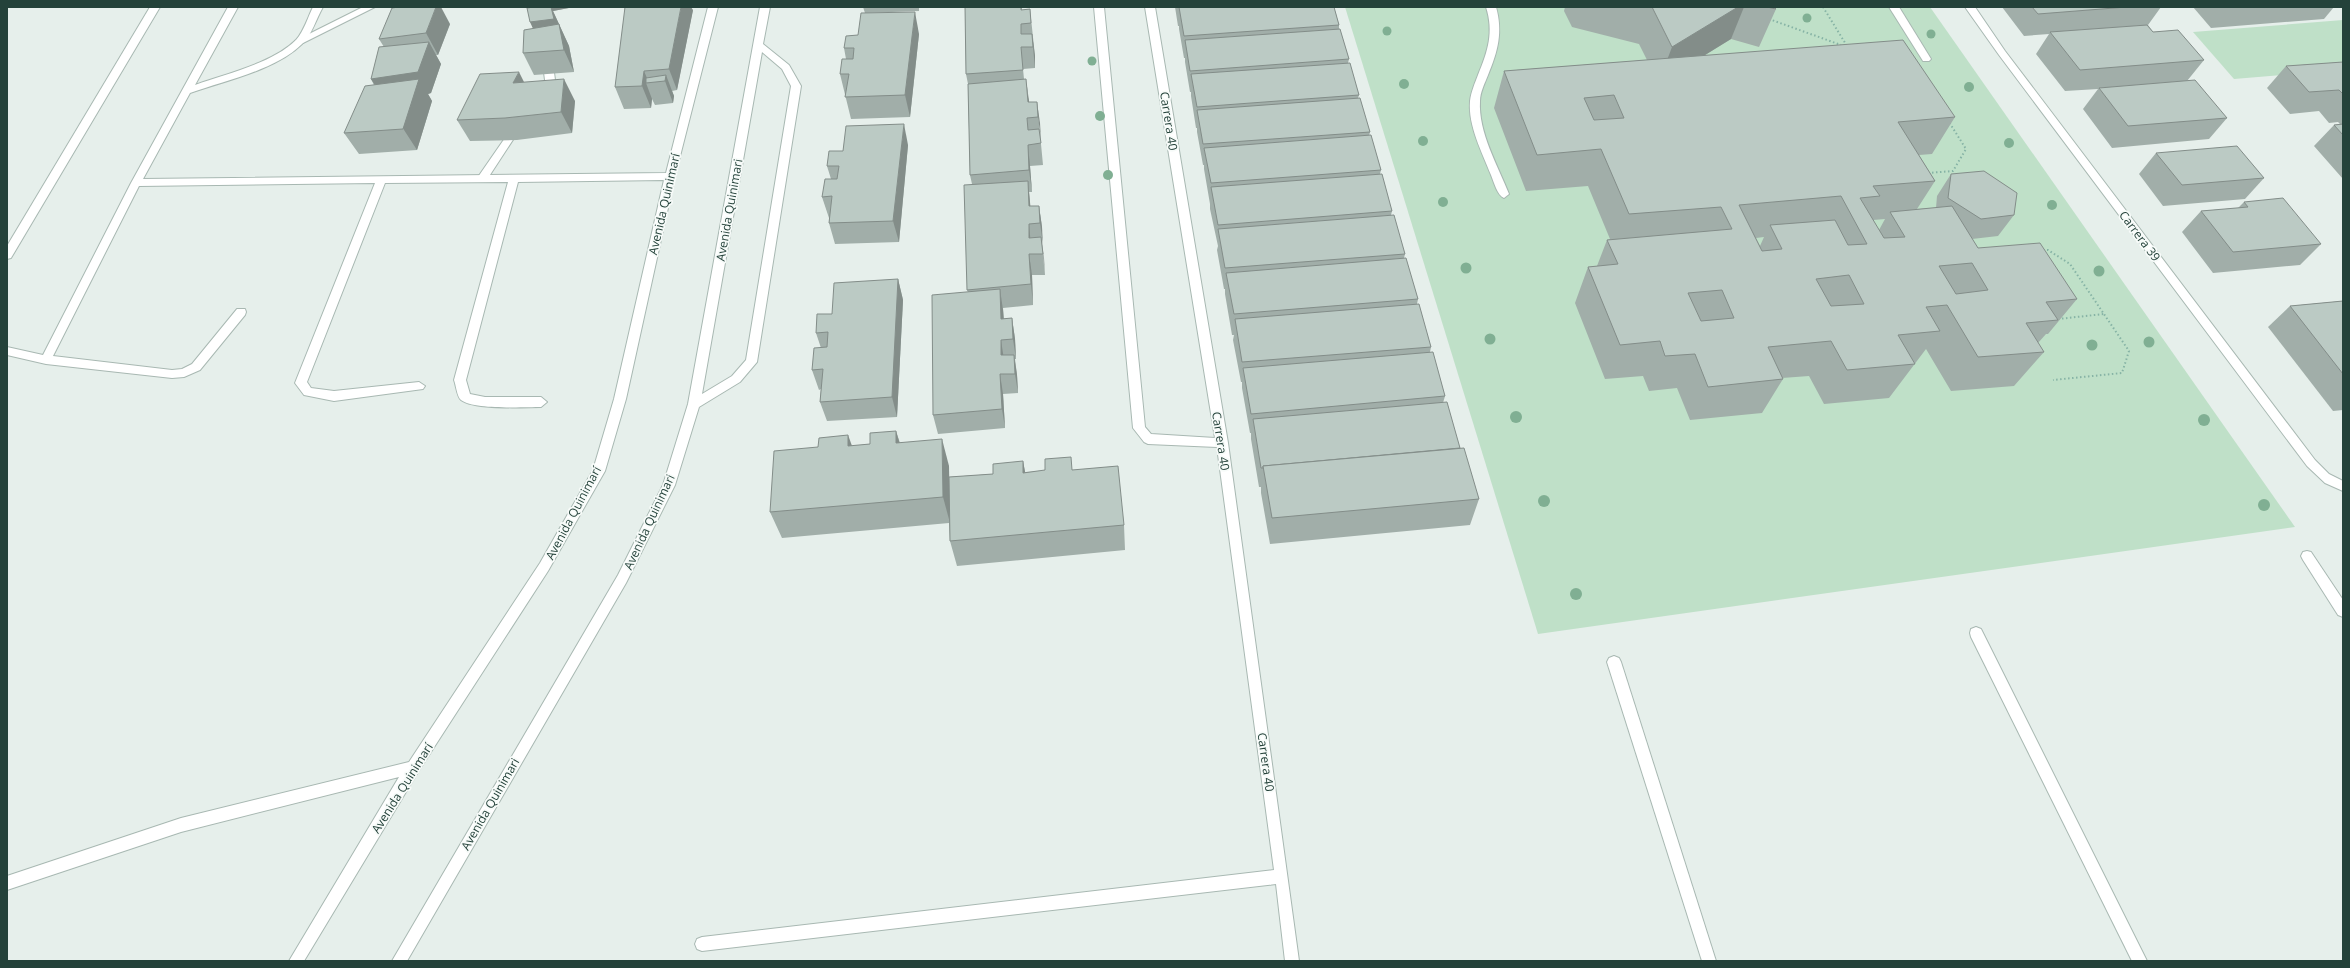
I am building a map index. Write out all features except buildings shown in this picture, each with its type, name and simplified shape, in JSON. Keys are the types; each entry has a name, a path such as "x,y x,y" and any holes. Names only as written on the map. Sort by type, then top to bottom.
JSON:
{"street":[{"path":"7,255 155,7"},
{"path":"46,360 136,183 233,7"},
{"path":"300,41 318,7"},
{"path":"186,91 274,58 300,41 370,7"},
{"name":"Avenida Quinimarí","path":"296,961 414,767 544,567 598,471 620,399 670,176 713,7"},
{"name":"Avenida Quinimari","path":"399,961 628,565 669,485 694,404 765,7"},
{"path":"1099,7 1139,428 1148,439 1222,443"},
{"name":"Carrera 40","path":"1150,7 1222,443 1282,876 1292,961"},
{"path":"1491,7 1498,26 1495,43 1476,95 1474,107 1477,121 1504,194"},
{"path":"1894,7 1926,59"},
{"name":"Carrera 39","path":"1970,7 2002,53 2311,464 2324,477 2343,486"},
{"path":"533,105 550,80 545,43"},
{"path":"694,404 736,379 751,362 796,86 786,67 758,45"},
{"path":"482,179 524,117"},
{"path":"136,183 670,176"},
{"path":"514,179 460,380 465,397 485,402 541,402"},
{"path":"381,180 301,383 308,392 334,396 419,386"},
{"path":"7,351 46,360 172,374 184,372 196,367 241,312"},
{"path":"2307,556 2343,611"},
{"path":"1976,633 2140,961"},
{"path":"1614,662 1709,961"},
{"path":"7,883 181,825 414,767"},
{"path":"702,944 1282,876"}],"path":[{"path":"1764,17 1848,48 1823,7"},
{"path":"1925,174 1953,171 1966,150 1945,117 1953,123"},
{"path":"2041,250 2048,250 2070,264 2130,351 2122,373 2053,380"},
{"path":"2050,320 2105,314"}],"green space":[{"path":"1345,7 1930,7 2295,527 1538,634"},
{"path":"2343,20 2343,70 2234,79 2193,32"}]}
